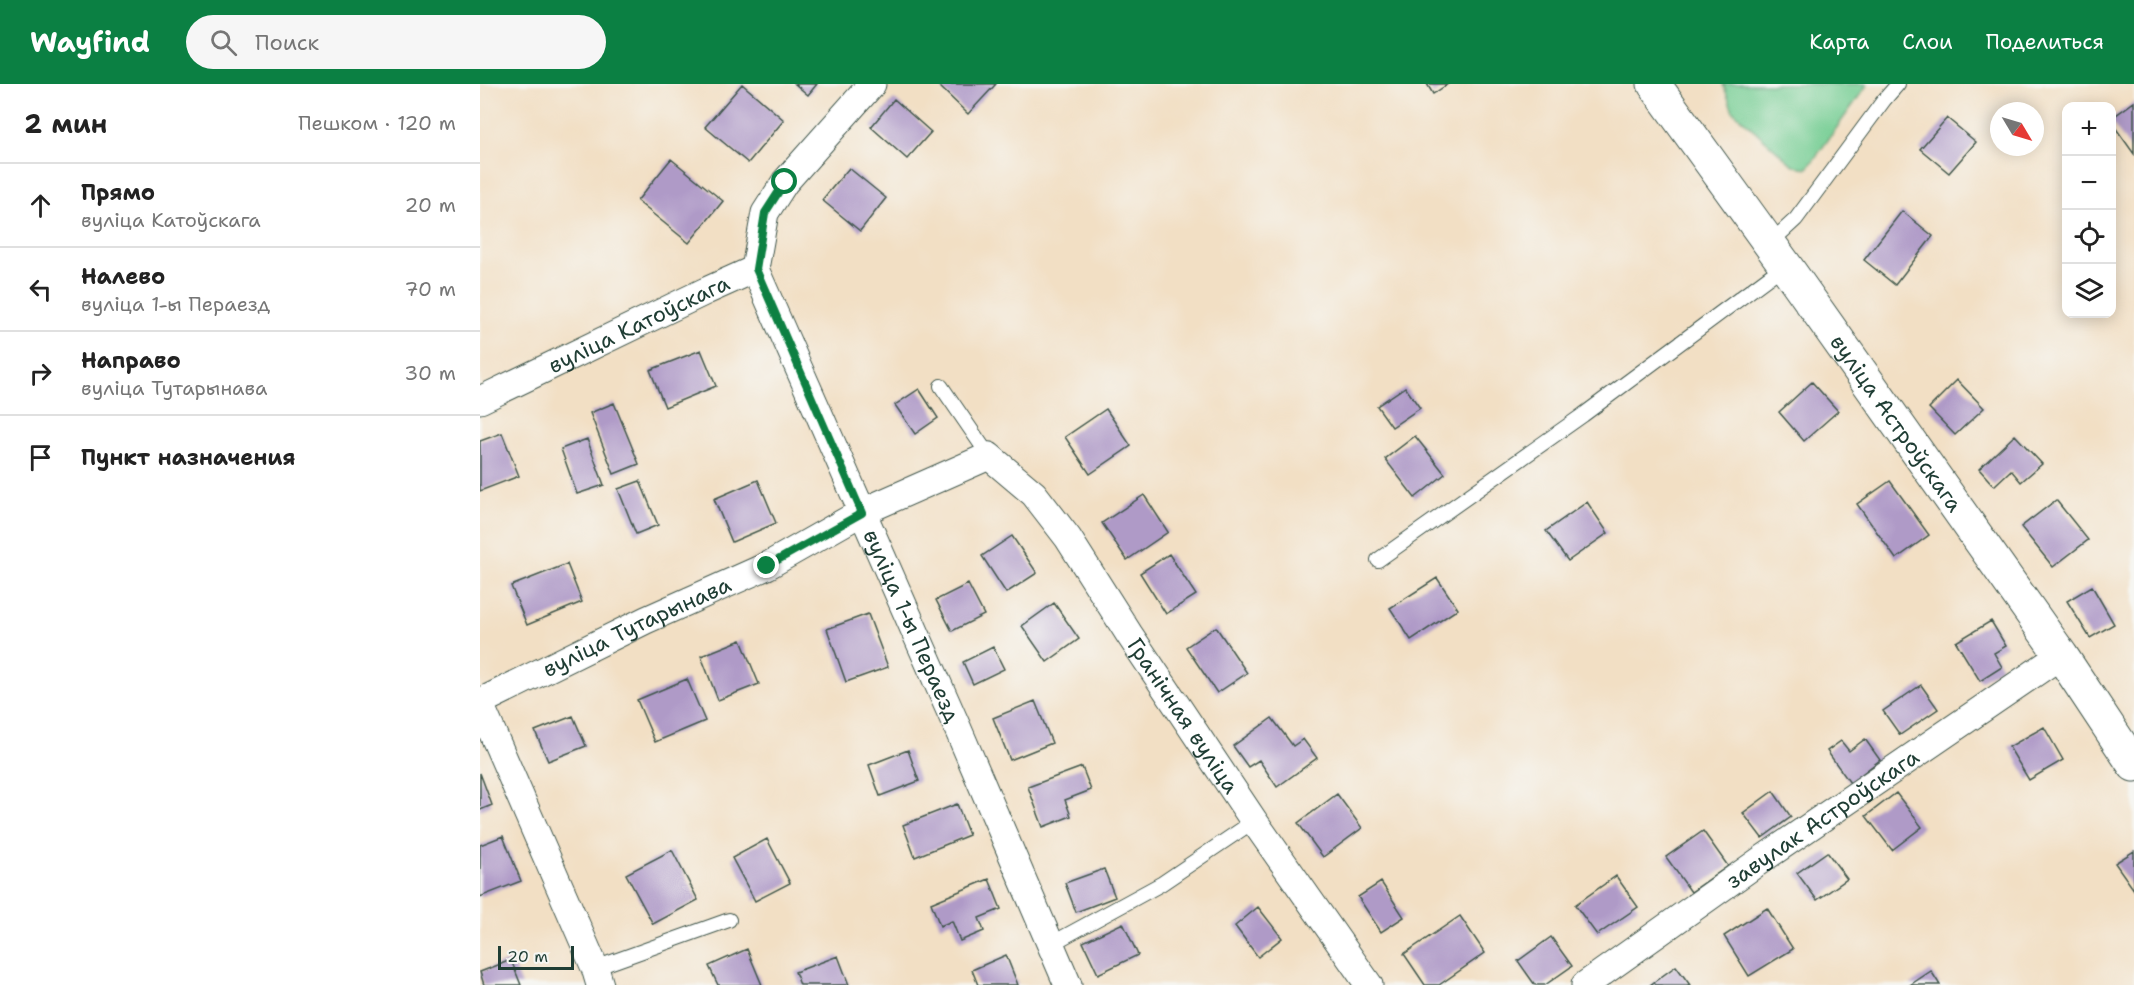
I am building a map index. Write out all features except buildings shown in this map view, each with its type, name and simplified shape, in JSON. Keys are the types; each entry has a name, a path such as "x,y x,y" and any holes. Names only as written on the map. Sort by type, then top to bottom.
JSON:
{"main road":[{"name":"вуліца Астроўскага","path":"1664,89 1777,254 2061,655 2134,765"}],"street":[{"name":"вуліца Катоўскага","path":"480,400 756,269 765,213 785,182 872,84"},
{"name":"вуліца 1-ы Пераезд","path":"756,269 1068,985"},
{"name":"вуліца Тутарынава","path":"480,703 646,620 767,566 862,513 989,456"},
{"name":"Гранічная вуліца","path":"989,456 1035,494 1068,538 1129,634 1254,820 1369,985"},
{"name":"завулак Астроўскага","path":"1585,985 1761,860 2061,655"},
{"path":"480,703 598,977"}],"lane":[{"path":"1378,560 1583,415 1777,254 1796,219 1898,84"},
{"path":"941,386 989,456"},
{"path":"1051,944 1161,884 1254,820"},
{"path":"598,977 729,920"}],"green space":[{"path":"1723,84 1868,84 1808,168 1794,166 1733,111"}],"route":[{"path":"767,566 862,513 756,269 765,213 785,182"}]}
